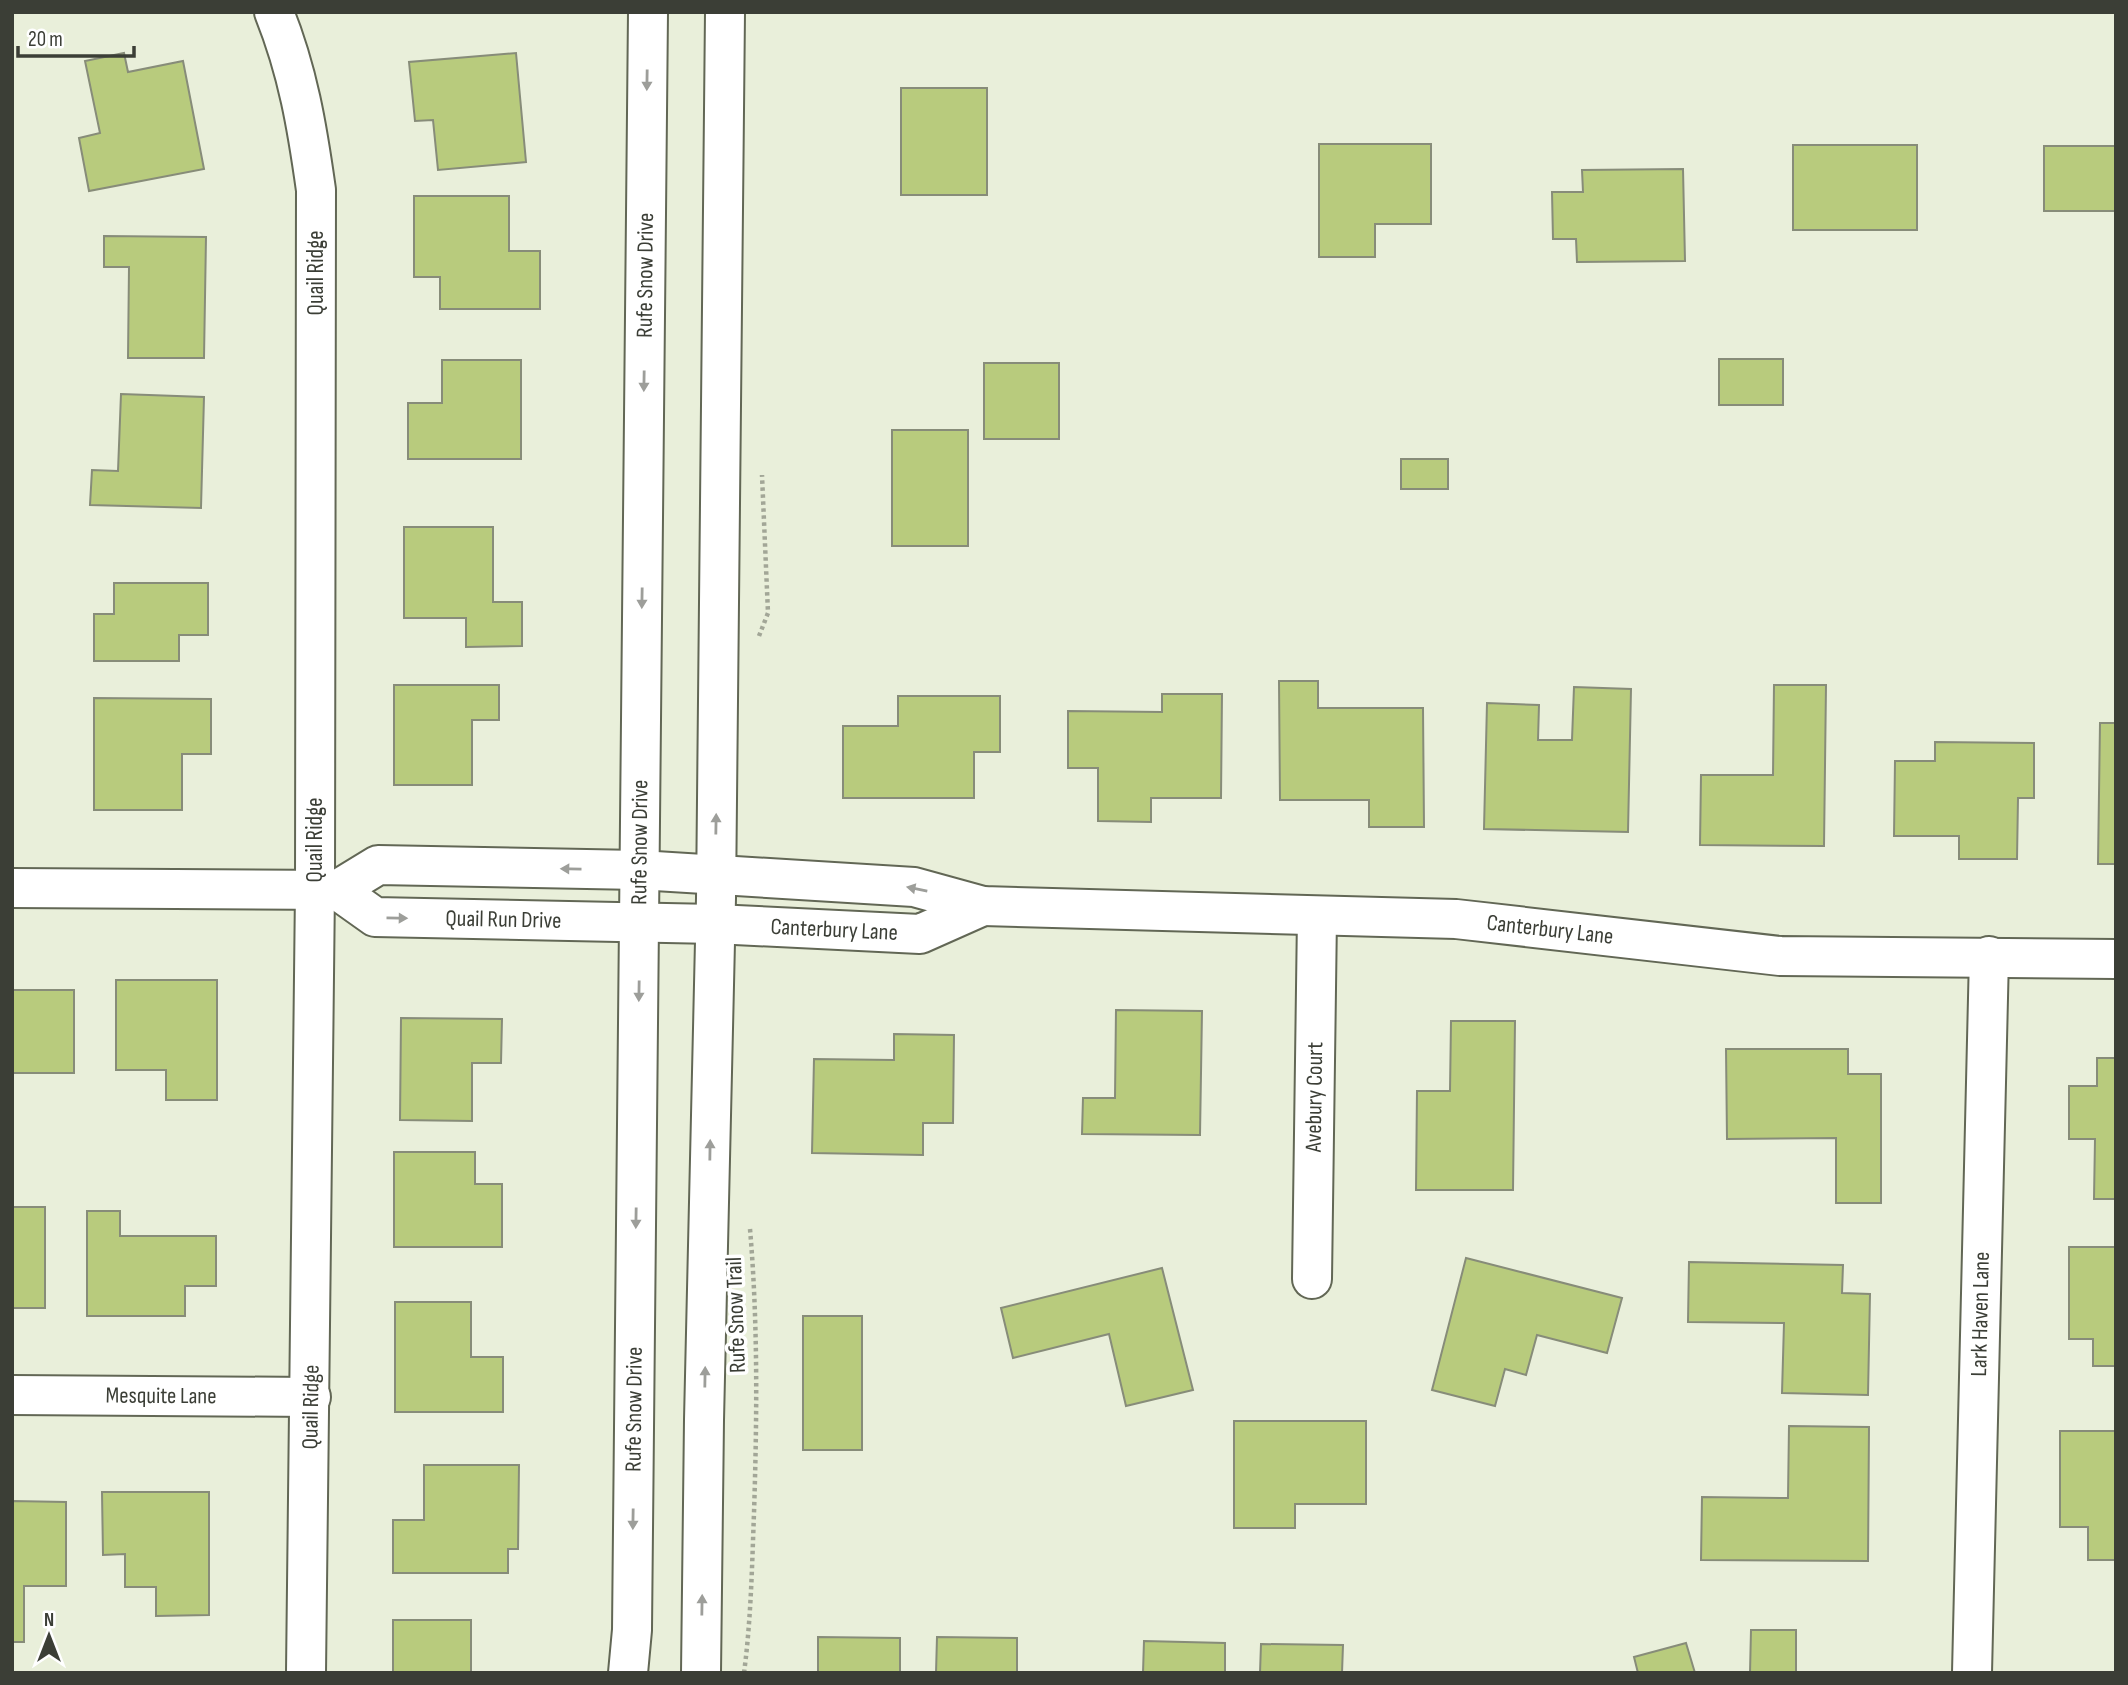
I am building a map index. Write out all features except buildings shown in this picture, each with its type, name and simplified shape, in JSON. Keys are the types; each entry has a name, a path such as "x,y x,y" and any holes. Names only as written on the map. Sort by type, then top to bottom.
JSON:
{"street":[{"name":"Quail Ridge","path":"274,12 289,51 305,112 316,190 326,890 306,1673"},
{"name":"Rufe Snow Drive","path":"628,1673 632,1630 648,12"},
{"path":"701,1673 704,1420 697,924 725,12"},
{"path":"12,888 326,890 378,864 639,870 698,874"},
{"name":"Canterbury Lane","path":"698,874 914,887 983,906 1456,919 1780,956 2116,959"},
{"name":"Quail Run Drive","path":"326,890 375,918 697,924"},
{"name":"Canterbury Lane","path":"697,924 920,934 983,906"},
{"name":"Avebury Court","path":"1312,1279 1317,916"},
{"name":"Lark Haven Lane","path":"1972,1673 1989,956"},
{"name":"Mesquite Lane","path":"12,1395 311,1397"}],"path":[{"name":"Rufe Snow Trail","path":"744,1673 750,1629 755,1474 755,1295 749,1219"}]}
